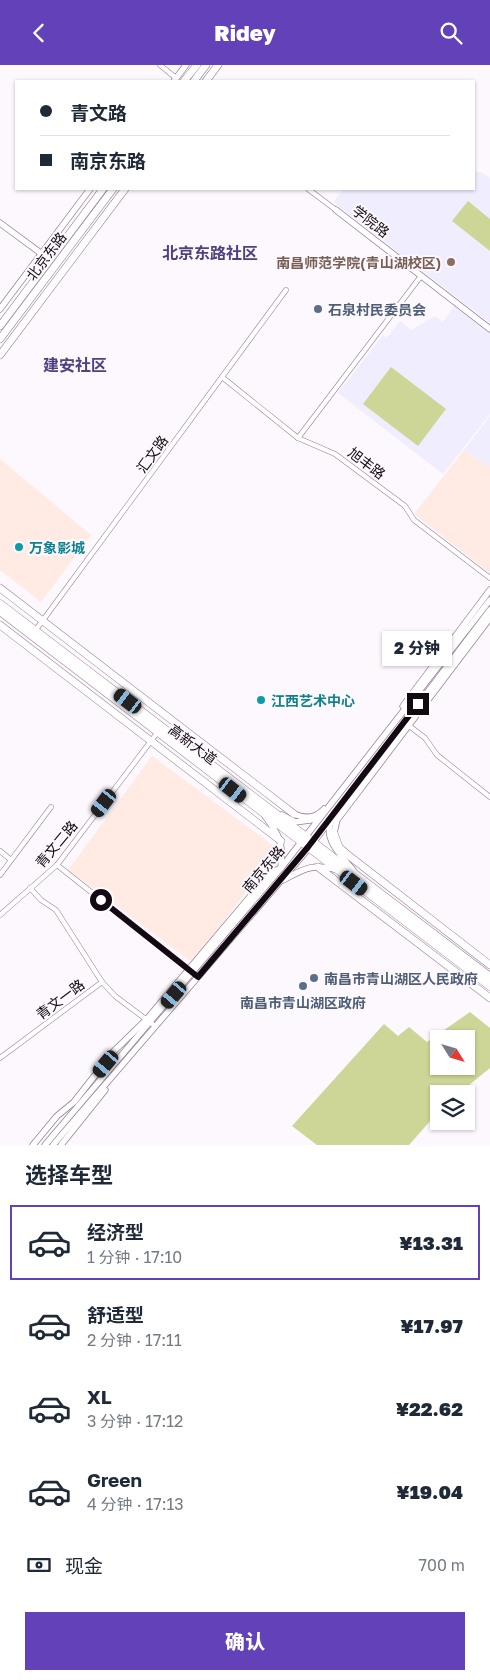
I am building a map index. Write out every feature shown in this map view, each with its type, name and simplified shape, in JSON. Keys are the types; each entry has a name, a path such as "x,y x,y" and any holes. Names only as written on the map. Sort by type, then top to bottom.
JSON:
{"highway":[{"name":"高新大道","path":"0,604 265,811"},
{"name":"高新大道","path":"0,611 157,733 311,845 359,877 490,977"},
{"name":"高新大道","path":"311,845 339,871 490,986"}],"main road":[{"path":"175,79 186,65"},
{"path":"185,80 197,65"},
{"path":"195,80 206,65"},
{"path":"207,80 218,65"},
{"path":"0,309 40,253 89,190"},
{"name":"北京东路","path":"0,326 103,190"},
{"name":"北京东路","path":"0,339 112,190"},
{"path":"0,355 124,190"},
{"name":"学院路","path":"336,209 490,329"},
{"path":"0,223 50,260"},
{"path":"0,588 294,814 302,818 322,811 490,590"},
{"name":"南京东路","path":"45,1145 304,840 490,599"},
{"name":"南京东路","path":"193,973 243,925 311,845 490,610"},
{"path":"490,618 336,820 334,833 339,847 348,855 490,965"},
{"path":"0,625 281,841"},
{"path":"338,809 330,825 332,844 359,877"},
{"path":"265,811 295,822 312,822 320,819"},
{"path":"265,811 281,841 283,849 281,867"},
{"path":"318,867 490,999"},
{"path":"278,883 303,868 318,867 339,871"},
{"path":"61,1145 102,1093 238,935 243,925"},
{"path":"32,1145 57,1116 74,1102 114,1051 151,1022 193,973"},
{"name":"南京东路","path":"53,1145 151,1022"}],"street":[{"path":"160,65 175,79"},
{"name":"学院路","path":"309,190 336,209"},
{"path":"298,438 421,275"},
{"name":"汇文路","path":"35,631 286,290"},
{"name":"旭丰路","path":"222,377 298,438 335,454 405,507 414,520 490,578"},
{"path":"408,725 424,738 437,755 490,797"},
{"name":"青文二路","path":"0,915 57,865 157,733"},
{"path":"348,796 366,780"},
{"path":"0,875 51,807"},
{"path":"0,851 12,860"},
{"path":"57,865 193,973"},
{"path":"30,888 41,900 56,910 102,982"},
{"name":"青文一路","path":"0,1058 102,982 115,996 151,1022"},
{"path":"85,1107 102,1093"},
{"path":"69,1117 74,1102"}],"shaded area":[{"name":"南昌师范学院(青山湖校区)","path":"475,172 481,172 490,178 490,323 333,202 343,190 475,190"},
{"path":"455,305 490,332 490,414 443,474 338,393 383,335 387,338 400,321 411,330 435,316 443,322"},
{"path":"490,416 490,467 464,450"},
{"path":"464,450 490,467 490,573 414,514"},
{"path":"0,459 91,535 41,602 0,570"},
{"path":"152,756 278,849 193,963 68,870"}],"green space":[{"path":"468,201 490,219 490,251 452,221"},
{"path":"391,367 446,409 418,446 363,404"},
{"path":"470,1012 490,1028 490,1068 469,1085 430,1085 430,1121 409,1145 317,1145 292,1126 384,1024 398,1036 409,1027 427,1042 430,1040 430,1075 475,1075 475,1030 444,1030"}],"place":[{"name":"南昌师范学院(青山湖校区)","path":"451,262"},
{"name":"石泉村民委员会","path":"318,309"},
{"name":"万象影城","path":"19,547"},
{"name":"江西艺术中心","path":"261,700"},
{"name":"南昌市青山湖区人民政府","path":"314,978"},
{"name":"南昌市青山湖区政府","path":"303,986"}],"district":[{"name":"北京东路社区","path":"210,253"},
{"name":"建安社区","path":"75,365"}],"route":[{"path":"101,900 198,977 308,847 418,704"}]}
